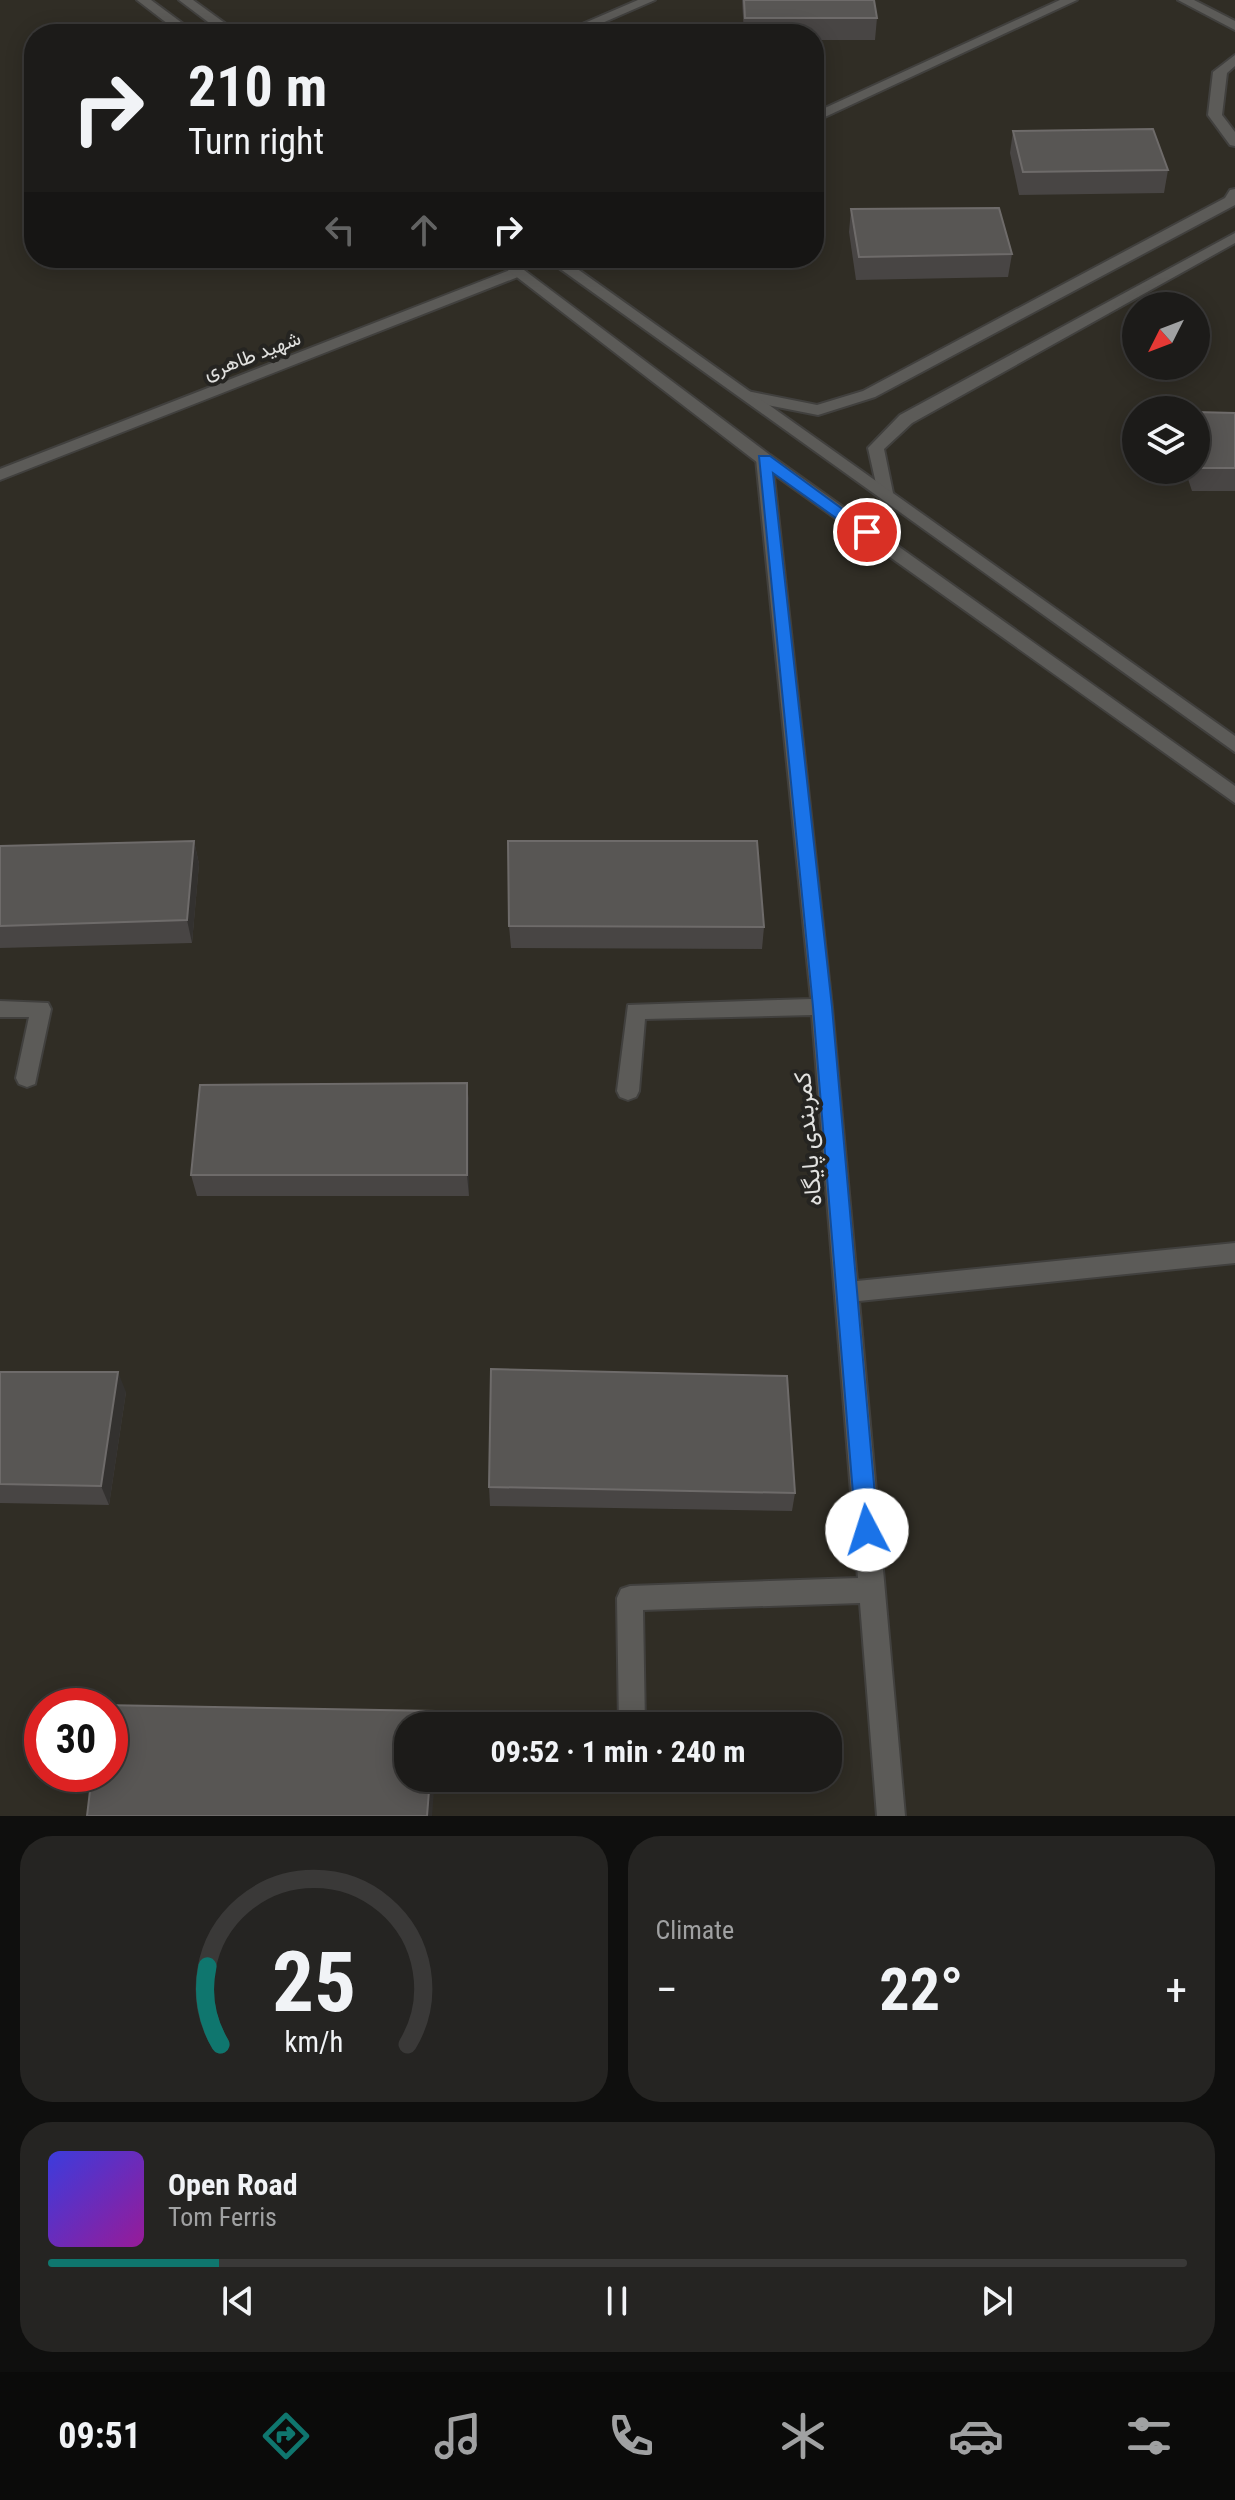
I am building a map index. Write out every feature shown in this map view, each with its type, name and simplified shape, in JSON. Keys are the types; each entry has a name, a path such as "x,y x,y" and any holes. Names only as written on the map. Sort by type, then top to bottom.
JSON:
{"street":[{"path":"143,0 176,24"},
{"path":"185,0 219,24"},
{"path":"590,24 649,0"},
{"path":"824,113 1071,0"},
{"path":"1184,0 1235,26"},
{"path":"1235,59 1220,72 1215,115 1235,142"},
{"path":"747,396 818,410 869,394 1231,201 1235,193"},
{"path":"885,493 876,448 906,419 1235,237"},
{"path":"513,268 764,459 1232,789"},
{"path":"566,268 1235,745"},
{"name":"شهید طاهری","path":"0,475 518,272"},
{"name":"کمربندی پایگاه","path":"764,459 822,1007 891,1816"},
{"path":"628,1091 635,1011 822,1007"},
{"path":"0,1009 41,1009 27,1078"},
{"path":"847,1292 1235,1253"},
{"path":"632,1712 630,1598 872,1590"}],"shaded area":[{"path":"0,0 1235,0 1235,1816 0,1816"}],"building":[{"path":"744,0 874,0 877,18 745,18"},
{"path":"1153,129 1168,170 1023,172 1013,131"},
{"path":"999,208 1012,254 859,257 851,209"},
{"path":"1210,412 1235,413 1235,468 1210,468"},
{"path":"194,841 187,920 0,926 0,846"},
{"path":"508,841 757,841 764,927 509,926"},
{"path":"467,1083 467,1175 191,1175 200,1085"},
{"path":"491,1369 787,1376 795,1493 489,1487"},
{"path":"0,1372 118,1372 101,1486 0,1484"},
{"path":"128,1705 435,1711 394,1712 394,1792 429,1792 427,1816 87,1816 90,1792 128,1792"}],"route":[{"path":"867,532 764,459 822,1007 867,1530"}]}
